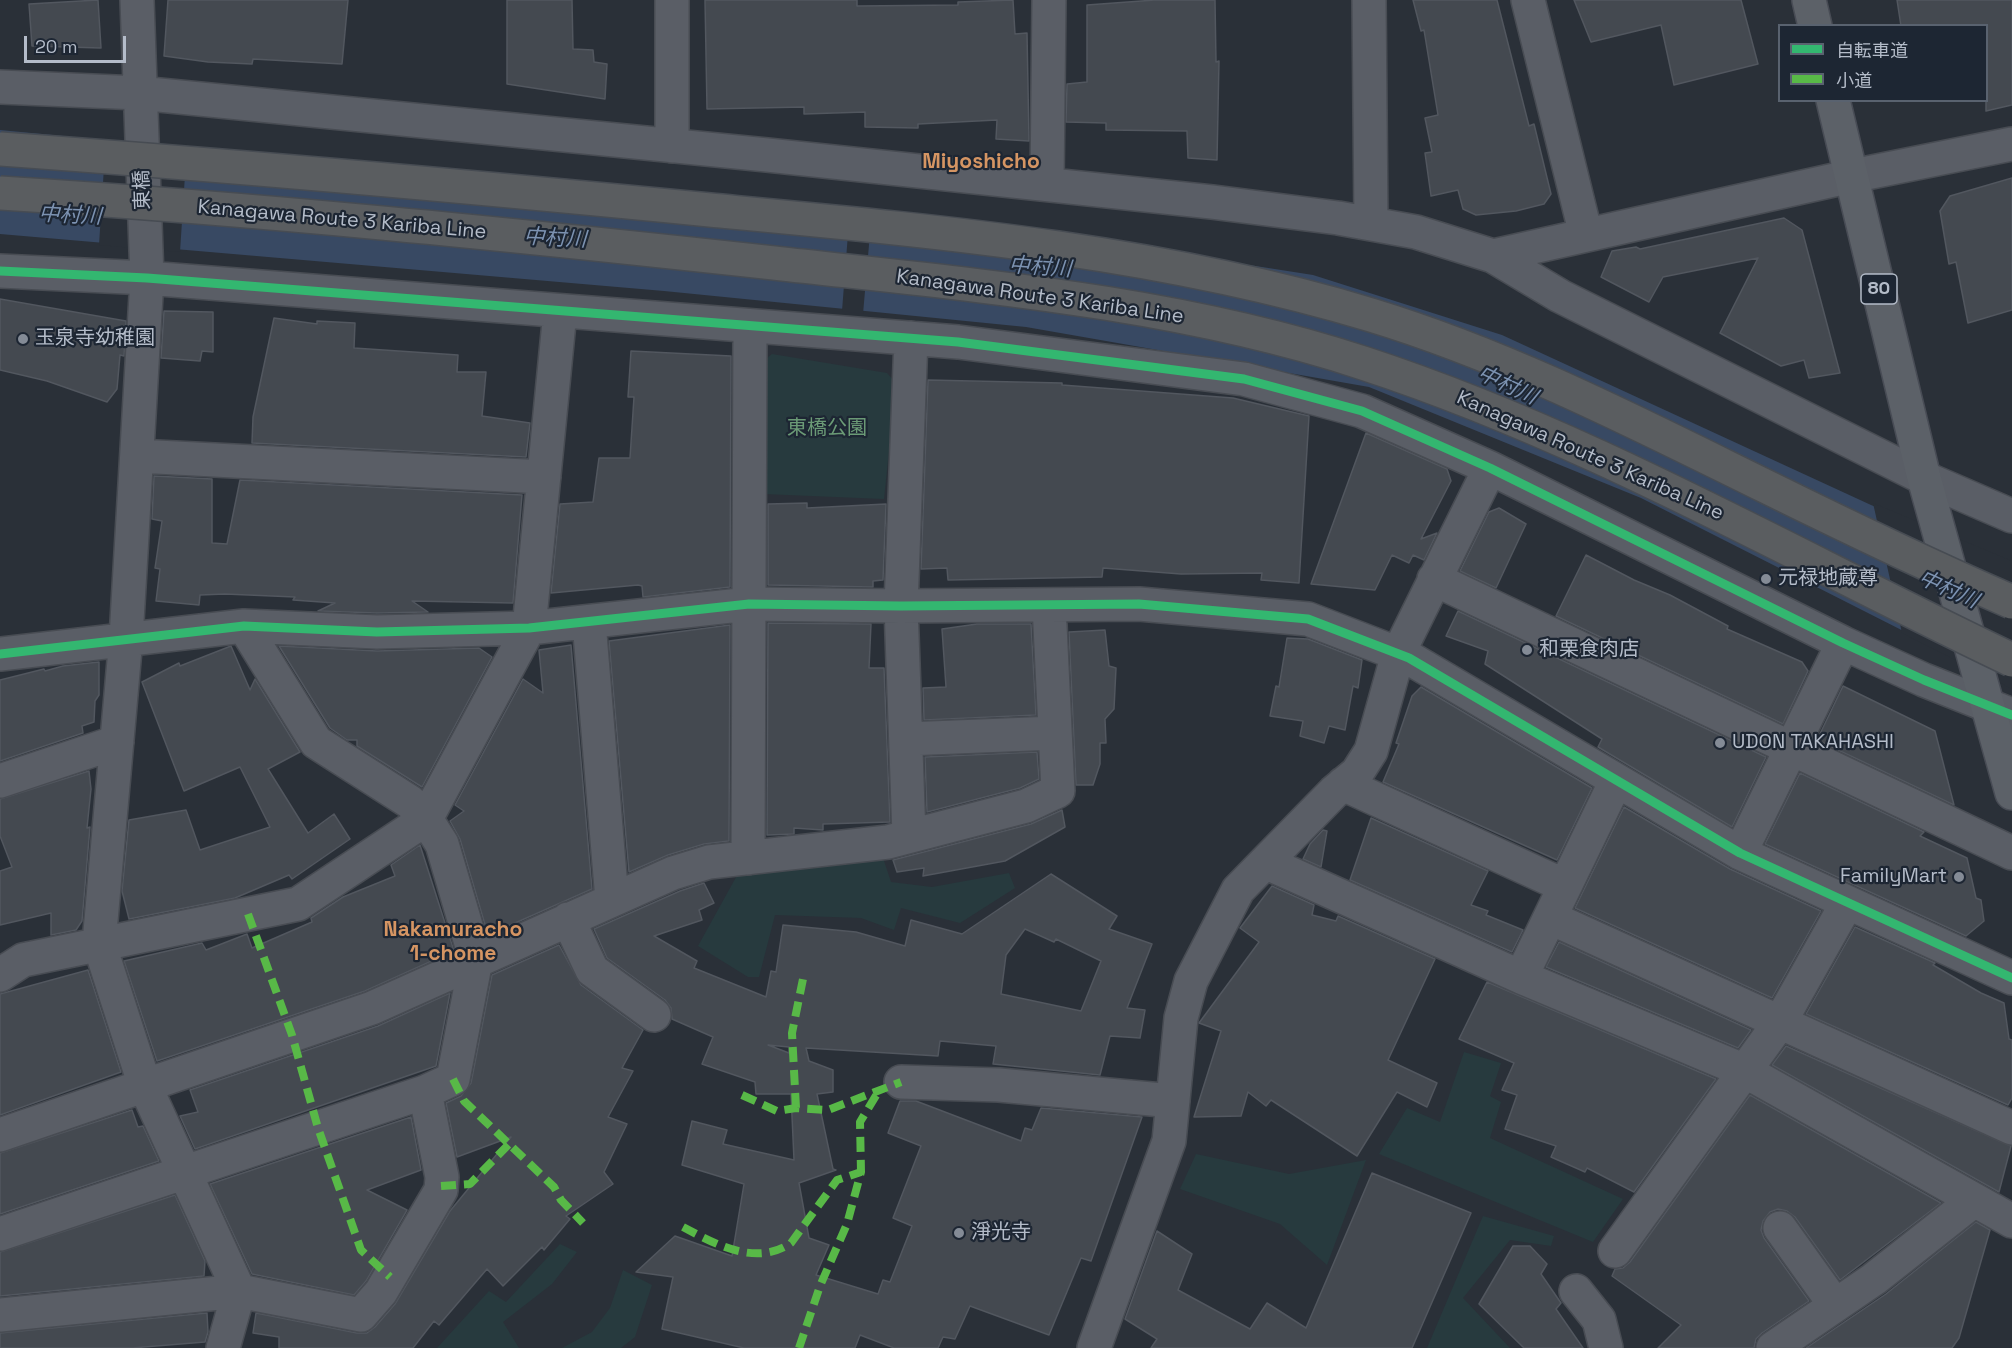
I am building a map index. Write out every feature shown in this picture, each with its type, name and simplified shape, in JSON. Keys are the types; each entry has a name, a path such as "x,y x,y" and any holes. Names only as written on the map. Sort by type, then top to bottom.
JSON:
{"highway":[{"path":"0,149 898,227 1103,254 1281,289 1378,317 1474,351 1565,389 2012,602"},
{"name":"Kanagawa Route 3 Kariba Line","path":"0,193 148,202 559,240 910,278 1168,314 1268,336 1372,366 1460,397 1547,433 1657,484 2012,660"}],"main road":[{"path":"1809,0 1815,24"},
{"name":"80","path":"1834,102 1924,478 2001,711 2012,794"}],"street":[{"name":"東橋","path":"99,943 126,638 146,265 137,0"},
{"path":"672,0 672,146"},
{"path":"1047,184 1049,0"},
{"path":"1369,0 1371,223"},
{"path":"1528,0 1586,235"},
{"path":"0,87 139,93 1047,184 1371,223 1416,232 1493,256 1560,296 1924,478 2012,516"},
{"path":"1493,256 1852,176 2012,144"},
{"path":"0,271 146,265 560,312 958,342 1244,379 1362,411 1490,468 1843,643 2001,711"},
{"path":"0,975 23,960 298,904 426,819 529,628 560,312"},
{"path":"748,858 750,326"},
{"path":"909,836 901,606 911,338"},
{"path":"137,456 544,477"},
{"path":"1094,1348 1169,1142 1181,1018 1191,981 1238,890 1343,784 1357,773 1371,751 1398,654 1490,468"},
{"path":"1434,579 2012,853"},
{"path":"0,654 244,626 377,632 529,628 749,604 901,606 1140,604 1308,619 1398,654 1740,853 2012,978"},
{"path":"0,1135 372,1008 673,873 709,862 888,842 1026,806 1058,791 1049,605"},
{"path":"589,622 612,900"},
{"path":"0,1234 425,1092 453,1079 477,960 442,844 426,819 410,802 316,742 244,626"},
{"path":"1740,853 1843,643"},
{"path":"906,739 1055,733"},
{"path":"0,780 117,742"},
{"path":"1521,977 1616,781"},
{"path":"1343,784 1566,886"},
{"path":"1267,863 1521,977 1745,1071 2012,1221"},
{"path":"1615,1251 1780,1022 1847,903"},
{"path":"1551,918 2012,1128"},
{"path":"568,920 592,970 654,1015"},
{"path":"99,943 145,1086 239,1292 223,1348"},
{"path":"901,1082 999,1084 1173,1101"},
{"path":"0,1315 239,1292 361,1315 381,1292 441,1190 442,1177 425,1092"},
{"path":"1773,1348 1874,1278 1973,1200"},
{"path":"1780,1228 1835,1305"},
{"path":"1576,1291 1599,1320 1606,1348"}],"green space":[{"name":"東橋公園","path":"772,354 887,373 896,383 884,499 764,494 763,361"},
{"path":"882,855 891,882 932,887 1009,873 1015,888 960,923 901,908 894,930 861,918 775,915 759,977 748,977 698,946 740,870"},
{"path":"1464,1052 1501,1063 1490,1096 1501,1102 1490,1138 1623,1199 1593,1242 1379,1154 1407,1108 1440,1122"},
{"path":"1196,1154 1289,1174 1366,1160 1327,1265 1280,1224 1180,1189"},
{"path":"1483,1216 1554,1236 1551,1246 1510,1240 1463,1298 1510,1348 1427,1348"},
{"path":"560,1244 577,1252 552,1284 503,1322 519,1348 437,1348 489,1291 506,1302"},
{"path":"623,1270 652,1285 635,1337 621,1348 562,1348 592,1332 610,1308"}],"water":[{"name":"中村川","path":"0,130 981,223 1313,275 1502,335 1871,505 2012,564 2012,686 1641,498 1369,387 1026,327 664,291 0,234"}],"pier":[{"path":"106,136 187,144 180,252 99,245"},
{"path":"850,208 872,210 863,314 842,311"},
{"path":"1873,503 2012,561 2012,689 1902,633"}],"building":[{"path":"98,0 101,48 32,46 29,4"},
{"path":"168,0 348,0 342,64 253,59 252,64 208,62 164,56"},
{"path":"507,0 572,0 573,49 593,50 594,62 607,64 605,99 507,84"},
{"path":"705,0 857,0 857,6 958,5 958,2 1013,0 1015,34 1027,33 1029,141 996,139 997,120 918,124 918,128 865,127 865,112 804,114 804,107 707,109"},
{"path":"1155,0 1215,0 1216,62 1219,61 1217,160 1188,158 1187,131 1106,130 1106,123 1066,122 1067,84 1087,82 1087,5"},
{"path":"1413,0 1497,0 1529,126 1534,124 1551,194 1544,204 1516,211 1476,215 1463,209 1458,190 1431,196 1425,153 1432,152 1425,118 1438,115 1424,30 1421,31"},
{"path":"1574,0 1741,0 1758,64 1674,85 1661,25 1591,42"},
{"path":"1897,0 2012,0 2012,105 1986,111 1988,24 1901,24"},
{"path":"2012,178 2012,310 1968,323 1956,262 1949,264 1940,211 1950,196"},
{"path":"1784,218 1802,230 1840,373 1809,378 1804,360 1781,366 1720,333 1758,258 1663,277 1649,302 1601,277 1612,251 1636,247 1640,249"},
{"path":"0,299 126,321 124,356 120,355 117,389 107,402 47,381 0,370"},
{"path":"164,311 213,312 213,352 202,351 200,361 161,358"},
{"path":"274,318 317,324 317,321 355,323 354,348 458,355 457,372 486,372 482,416 530,423 526,457 252,443 253,417"},
{"path":"631,351 731,356 730,587 643,597 642,586 638,585 551,593 560,504 593,502 599,458 630,458 634,397 628,397"},
{"path":"928,380 1062,383 1062,385 1233,398 1309,416 1299,583 1261,580 1262,573 1181,574 1103,568 1102,577 948,580 947,568 921,569"},
{"path":"1366,433 1447,469 1451,481 1421,539 1437,533 1424,560 1413,555 1409,563 1392,555 1375,590 1311,584"},
{"path":"154,476 212,479 212,543 227,544 240,480 522,495 513,603 412,601 428,612 377,613 318,611 335,603 293,600 295,597 200,595 199,605 156,601 160,569 155,568 162,521 152,519"},
{"path":"807,503 807,508 886,504 883,580 873,581 873,587 768,585 768,504"},
{"path":"1499,508 1526,524 1496,588 1460,571 1489,512"},
{"path":"1586,555 1634,580 1670,595 1728,626 1727,629 1802,662 1808,671 1783,724 1556,616"},
{"path":"1458,611 1766,757 1732,827 1598,747 1602,739 1485,664 1488,651 1446,636"},
{"path":"768,623 871,624 869,668 884,668 890,822 823,824 823,830 794,828 794,834 767,835"},
{"path":"977,624 1031,624 1036,715 924,720 923,688 946,687 942,629"},
{"path":"730,625 729,841 704,844 668,855 629,872 609,641"},
{"path":"1105,630 1109,666 1116,668 1114,709 1105,719 1106,743 1100,743 1100,764 1093,785 1076,785 1069,632"},
{"path":"1287,638 1308,639 1362,660 1358,688 1353,686 1345,730 1329,726 1324,743 1300,736 1303,721 1270,716 1276,686 1279,687"},
{"path":"571,645 592,889 488,935 460,839 450,821 464,811 455,805 523,679 543,693 539,650"},
{"path":"231,646 250,690 255,679 300,752 268,769 308,833 334,814 350,839 292,879 289,875 235,898 129,919 122,891 129,820 186,810 200,850 270,827 240,767 184,791 142,682 179,663 180,666"},
{"path":"279,646 377,651 479,648 492,657 422,787 357,746 357,740 347,740 330,728"},
{"path":"99,662 99,695 95,701 94,722 82,726 83,733 0,761 0,680 44,669 45,671 63,666"},
{"path":"1843,686 1935,731 1954,805 1817,740"},
{"path":"1421,687 1592,788 1557,860 1383,782 1399,744 1396,743 1412,696"},
{"path":"1037,752 1039,779 1020,788 927,812 925,757"},
{"path":"89,771 91,789 87,828 90,827 82,921 76,930 51,935 51,913 0,925 0,871 12,867 0,836 0,799"},
{"path":"1800,773 1924,832 1920,836 1967,858 1976,898 1981,900 1984,921 1966,936 1765,844"},
{"path":"1624,807 1730,869 1821,911 1772,998 1575,908"},
{"path":"1062,810 1065,827 1005,861 923,876 924,868 897,872 893,860 1031,824"},
{"path":"1371,818 1488,871 1471,905 1488,911 1486,915 1523,930 1512,952 1350,880"},
{"path":"1323,830 1327,831 1321,867 1303,859 1310,844"},
{"path":"420,845 454,951 365,991 157,1061 124,961 202,943 206,950 247,934 252,948 312,922 311,918 343,897 395,876 391,865"},
{"path":"1051,874 1117,916 1109,929 1152,944 1127,1008 1145,1010 1140,1038 1110,1036 1100,1075 993,1064 996,1046 940,1041 938,1056 806,1048 809,1061 833,1070 833,1092 817,1094 833,1169 836,1170 799,1183 809,1238 829,1245 816,1275 878,1294 883,1280 890,1282 912,1226 893,1218 921,1146 888,1133 900,1101 916,1101 1021,1141 1025,1128 1032,1130 1041,1108 1142,1117 1091,1261 1081,1258 1049,1335 970,1306 955,1339 943,1337 938,1348 894,1348 860,1335 855,1348 744,1348 662,1329 673,1277 636,1272 675,1236 732,1256 744,1184 682,1165 692,1121 727,1130 723,1144 794,1160 791,1094 756,1094 755,1082 702,1064 713,1037 672,1019 671,1008 665,1000 607,958 594,929 680,891 704,883 714,903 699,910 702,920 654,936 697,961 694,968 766,997 771,971 776,972 783,925 856,932 905,946 911,920 962,934","holes":["1025,929 1054,942 1056,939 1101,961 1081,1011 1001,994 1006,955","768,1045 789,1047 789,1053"]},
{"path":"1272,886 1314,905 1312,915 1336,921 1338,916 1435,959 1388,1060 1437,1083 1427,1107 1397,1092 1357,1156 1271,1100 1266,1106 1248,1092 1241,1116 1194,1117 1221,1031 1199,1023 1259,942 1240,928"},
{"path":"1855,927 1935,963 1933,965 1981,993 2004,1003 2009,1039 2012,1040 2012,1098 2008,1105 1806,1014"},
{"path":"1559,942 1751,1030 1738,1048 1546,967"},
{"path":"559,945 581,985 643,1030 622,1068 633,1071 608,1117 627,1124 604,1172 613,1184 566,1216 570,1219 544,1250 542,1247 503,1286 487,1269 439,1325 434,1321 413,1348 279,1348 279,1337 253,1333 256,1313 367,1333 395,1304 450,1211 511,1137 457,1157 446,1103 461,1096 471,1083 492,975"},
{"path":"88,970 121,1072 0,1115 0,994"},
{"path":"1487,982 1716,1079 1634,1192 1587,1168 1585,1172 1551,1157 1556,1146 1505,1129 1517,1095 1502,1090 1514,1063 1459,1039"},
{"path":"450,993 436,1066 195,1149 180,1116 198,1112 190,1090 378,1026"},
{"path":"1786,1046 2011,1146 1999,1192 1772,1065"},
{"path":"1750,1095 1941,1203 1840,1280 1795,1217 1787,1211 1778,1209 1770,1212 1763,1221 1761,1230 1764,1238 1809,1301 1762,1333 1756,1339 1754,1348 1658,1348 1681,1325 1612,1276 1615,1269 1623,1268 1630,1262"},
{"path":"132,1110 138,1127 143,1126 159,1161 0,1214 0,1153"},
{"path":"411,1117 421,1170 367,1190 407,1210 366,1281 354,1295 252,1274 210,1184"},
{"path":"1372,1173 1471,1213 1412,1348 1151,1348 1157,1339 1125,1319 1157,1231 1192,1254 1178,1290 1250,1329 1267,1303 1306,1328"},
{"path":"175,1195 205,1261 204,1276 0,1296 0,1252"},
{"path":"1976,1222 1990,1230 1959,1338 1952,1348 1806,1348 1886,1294"},
{"path":"1513,1246 1530,1246 1547,1264 1541,1274 1561,1303 1556,1309 1583,1348 1524,1348 1479,1304"},
{"path":"207,1313 208,1332 205,1342 132,1348 0,1348 0,1333"}],"marked path":[{"path":"248,914 292,1035 318,1128 361,1250 390,1277"},
{"path":"796,1108 792,1033 804,974"},
{"path":"453,1079 464,1101 554,1187 561,1200 583,1223"},
{"path":"742,1095 777,1111 796,1108 828,1110 901,1082"},
{"path":"799,1348 820,1286 847,1224 861,1172 860,1122 880,1089"},
{"path":"441,1186 470,1184 509,1144"},
{"path":"683,1227 708,1240 736,1250 750,1253 778,1250 791,1243 837,1180 861,1172"}],"cycle path":[{"path":"0,271 147,278 958,342 1244,379 1362,411 1490,468 1843,643 1924,680 2012,715"},
{"path":"0,654 244,626 377,632 529,628 749,604 901,606 1139,604 1308,619 1409,658 1740,853 2012,978"}],"place":[{"name":"玉泉寺幼稚園","path":"23,339"},
{"name":"元禄地蔵尊","path":"1766,579"},
{"name":"和栗食肉店","path":"1527,650"},
{"name":"UDON TAKAHASHI","path":"1720,743"},
{"name":"FamilyMart","path":"1959,877"},
{"name":"淨光寺","path":"959,1233"}],"district":[{"name":"Miyoshicho","path":"981,162"},
{"name":"Nakamuracho 1-chome","path":"453,942"}]}
